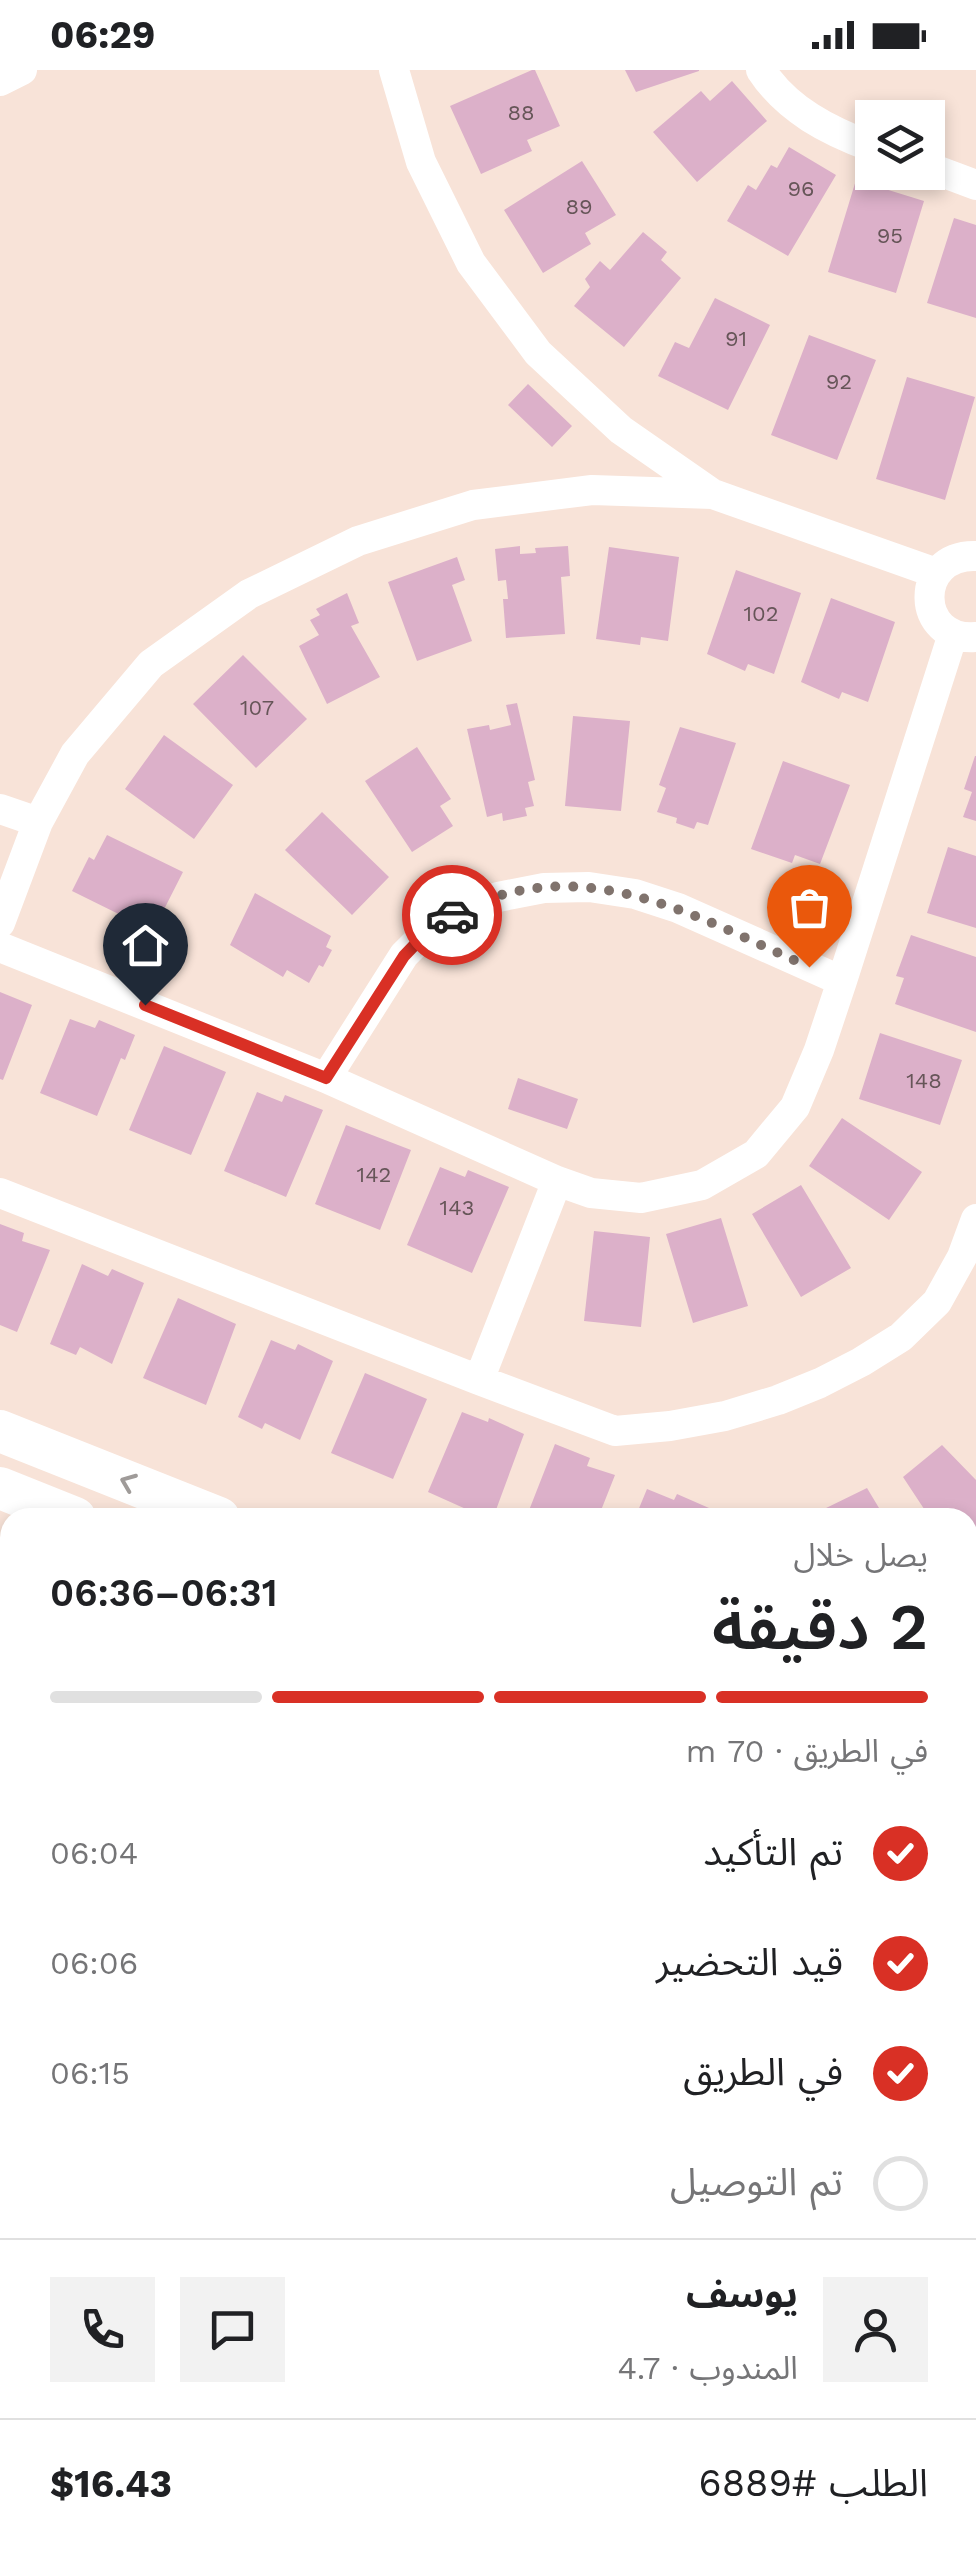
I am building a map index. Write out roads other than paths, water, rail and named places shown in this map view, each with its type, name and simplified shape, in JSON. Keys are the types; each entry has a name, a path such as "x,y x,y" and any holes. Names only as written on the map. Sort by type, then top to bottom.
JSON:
{"street":[{"path":"0,81 22,70"},
{"path":"394,70 420,162 471,263 538,353 620,430 713,494 936,573"},
{"path":"761,70 788,102 814,122 855,141"},
{"path":"945,174 976,185"},
{"path":"0,923 38,822 75,754 151,664 249,594 358,541 473,506 592,490 713,494"},
{"path":"0,946 326,1078 591,1193 640,1198 702,1185 756,1154 795,1106 964,635 941,626 929,601 930,586 946,563 959,556 976,556"},
{"path":"0,809 38,822"},
{"path":"326,1078 404,956 427,932 456,912 498,896 544,888 589,887 634,894 678,908 842,982"},
{"path":"479,1380 558,1181"},
{"path":"0,1193 616,1430 725,1416 778,1400 862,1362 900,1337 937,1302 962,1257 976,1219"},
{"path":"0,1431 193,1508"},
{"path":"0,1488 50,1508"}]}
